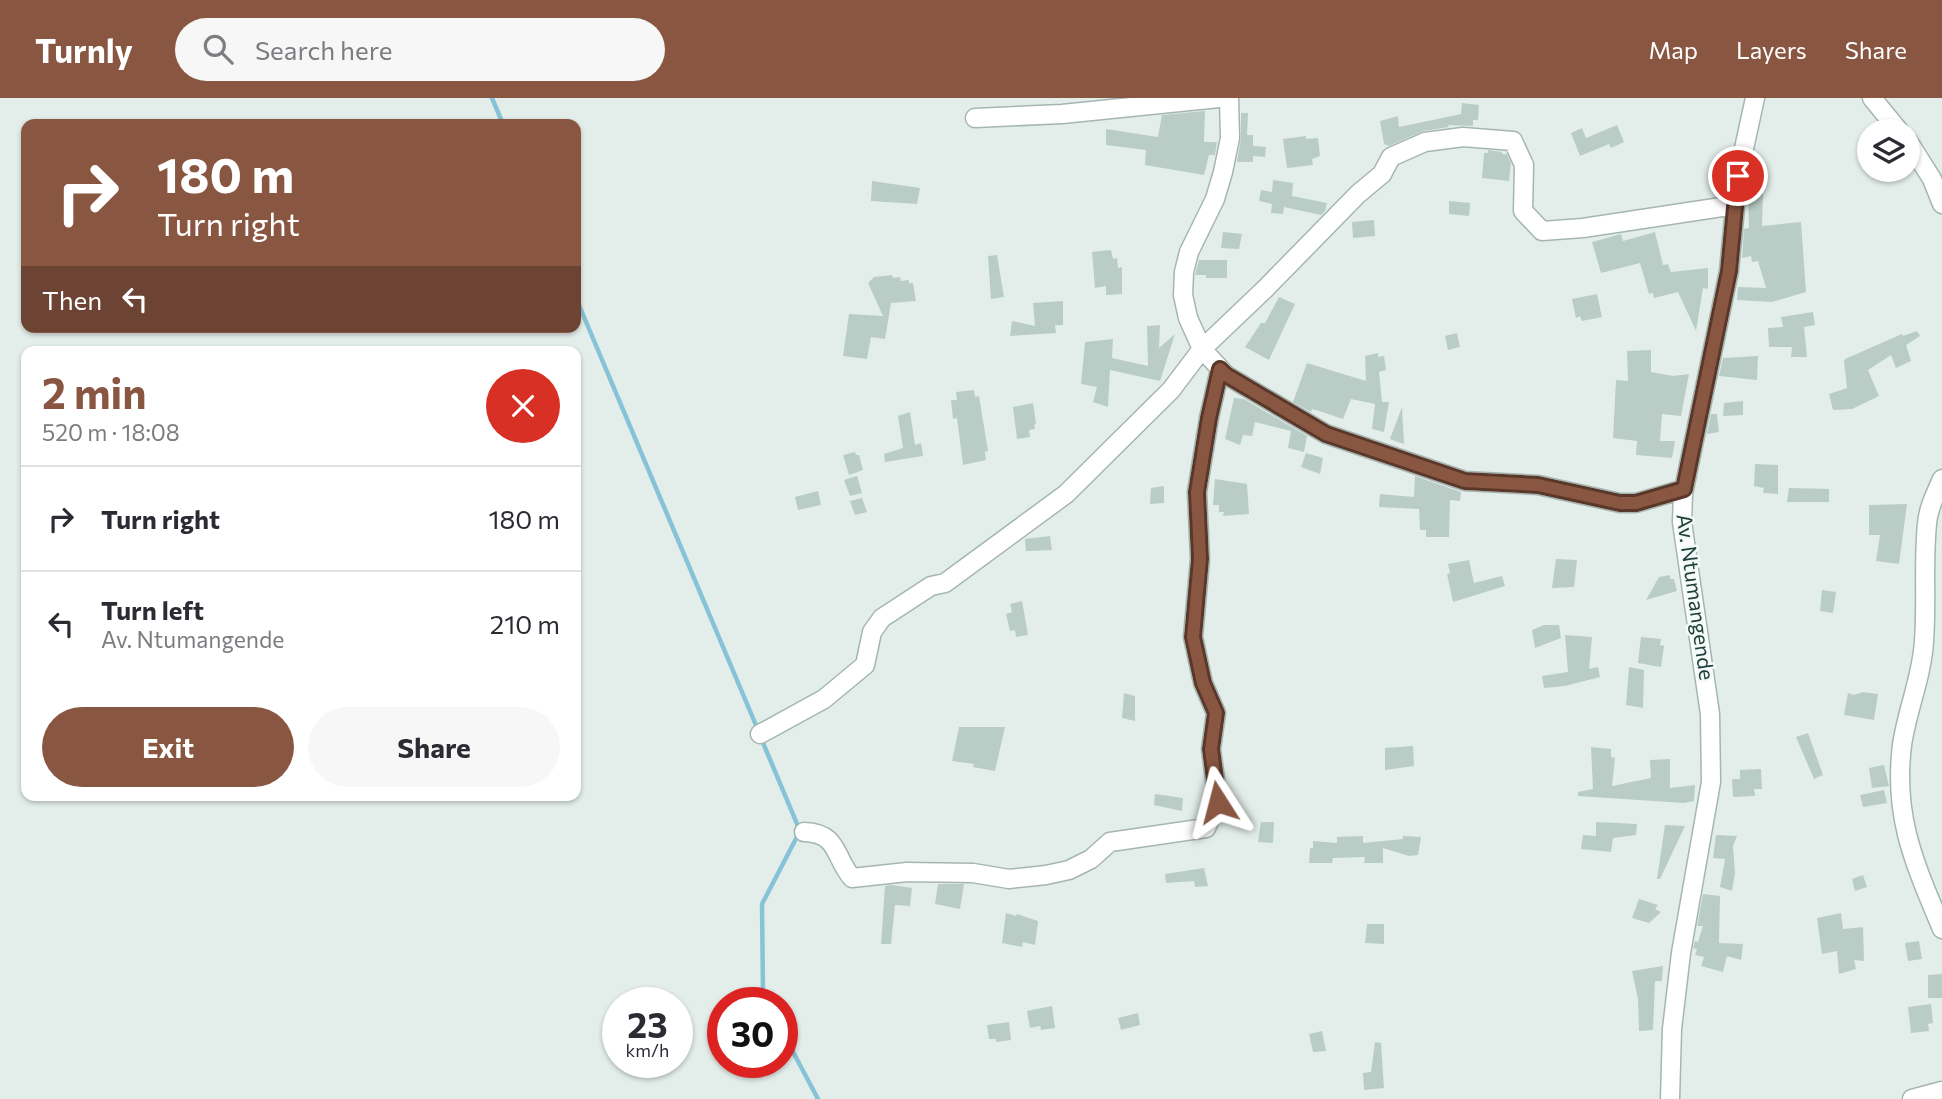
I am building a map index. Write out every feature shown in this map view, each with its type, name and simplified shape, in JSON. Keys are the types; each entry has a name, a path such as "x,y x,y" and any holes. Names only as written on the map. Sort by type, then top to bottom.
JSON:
{"street":[{"path":"975,118 1062,114 1219,98"},
{"path":"1229,98 1230,138 1223,172 1215,199 1189,252 1184,272 1183,295 1188,318 1202,349 1226,375 1326,434 1465,481 1538,485 1620,503 1636,503 1684,489"},
{"name":"Av. Ntumangende","path":"1670,1099 1672,1029 1681,953 1711,782 1710,714 1682,522 1684,489 1729,271 1735,205 1755,98"},
{"path":"1872,98 1889,119"},
{"path":"760,734 824,699 865,665 872,632 882,618 931,586 945,583 1066,494 1171,390 1202,349 1358,194 1382,174 1391,157 1425,142 1463,137 1513,141 1524,166 1523,211 1542,231 1583,228 1735,205"},
{"path":"1920,160 1932,179 1942,204"},
{"path":"804,832 816,832 828,838 852,878 907,872 973,873 1009,879 1069,870 1091,859 1110,842 1206,828 1218,802 1211,749 1216,713 1203,683 1193,637 1200,559 1197,492 1220,369"},
{"path":"1942,479 1927,523 1922,666 1902,745 1901,769 1901,809 1909,849 1942,929"},
{"path":"1912,1099 1942,1091"}],"building":[{"path":"1462,103 1479,105 1478,120 1473,120 1473,126 1448,125 1449,127 1423,131 1389,146 1384,144 1380,121 1398,116 1399,127 1461,114"},
{"path":"1205,111 1204,142 1217,142 1215,155 1209,155 1204,175 1145,165 1146,150 1106,145 1106,129 1158,137 1162,115"},
{"path":"1241,113 1248,113 1247,135 1253,135 1253,146 1266,147 1265,157 1253,156 1253,162 1237,162"},
{"path":"1617,125 1624,142 1611,148 1609,144 1580,156 1571,133 1582,128 1586,138"},
{"path":"1306,136 1306,139 1318,138 1320,156 1312,159 1313,165 1287,168 1283,139"},
{"path":"1488,150 1507,154 1511,163 1509,181 1482,178 1484,153 1488,153"},
{"path":"1273,180 1293,183 1292,196 1327,203 1325,211 1321,215 1284,207 1283,214 1271,213 1272,204 1259,201 1261,190 1272,192"},
{"path":"872,181 920,188 917,204 871,201"},
{"path":"1748,193 1763,193 1762,226 1801,222 1806,292 1772,302 1737,300 1738,287 1766,288 1758,261 1752,262 1751,256 1742,258 1744,229 1749,228"},
{"path":"1449,201 1470,203 1469,216 1449,214"},
{"path":"1374,220 1375,236 1353,238 1352,222"},
{"path":"1223,232 1242,234 1239,249 1221,248"},
{"path":"1655,232 1663,265 1668,264 1671,272 1708,268 1708,289 1703,288 1696,331 1678,292 1654,298 1653,293 1649,294 1640,263 1601,273 1592,242 1621,234 1623,241"},
{"path":"1111,250 1113,259 1117,258 1118,268 1122,267 1122,294 1106,295 1106,286 1095,288 1092,252"},
{"path":"997,255 1004,297 991,299 988,256"},
{"path":"1199,260 1227,260 1227,278 1195,275"},
{"path":"892,275 893,278 900,277 901,281 909,280 909,283 913,283 916,301 891,303 885,339 871,337 867,359 843,356 849,314 883,316 868,283 874,277"},
{"path":"1597,294 1602,317 1582,321 1580,316 1576,318 1572,299"},
{"path":"1279,297 1295,304 1269,360 1245,347 1261,323 1265,323"},
{"path":"1063,301 1063,325 1055,325 1056,333 1010,336 1012,321 1035,326 1033,303"},
{"path":"1813,312 1815,325 1804,327 1807,357 1791,357 1792,347 1769,347 1768,328 1783,327 1781,317"},
{"path":"1160,325 1159,348 1175,334 1160,381 1110,370 1108,407 1093,402 1097,387 1081,384 1085,342 1113,339 1112,358 1148,366 1147,326"},
{"path":"1917,331 1920,336 1906,345 1911,361 1896,368 1891,355 1868,370 1879,396 1852,409 1833,410 1829,394 1847,388 1845,359 1902,334 1903,336"},
{"path":"1457,333 1460,347 1448,350 1445,336"},
{"path":"1651,350 1651,372 1673,376 1689,374 1681,416 1662,414 1660,441 1675,441 1672,458 1636,455 1637,441 1613,438 1616,380 1628,381 1627,351"},
{"path":"1378,353 1378,357 1384,356 1386,370 1379,372 1382,402 1389,402 1384,432 1372,429 1375,404 1351,399 1343,419 1312,409 1311,412 1293,402 1307,363 1366,381 1365,356"},
{"path":"1758,356 1757,380 1719,376 1723,358"},
{"path":"974,390 975,397 979,396 988,451 985,452 986,460 963,465 957,418 953,419 951,400 957,400 956,392"},
{"path":"1234,398 1244,399 1307,436 1304,452 1288,448 1291,431 1255,422 1252,436 1243,435 1240,445 1225,439"},
{"path":"1743,401 1743,415 1723,416 1724,403"},
{"path":"1033,403 1035,429 1029,430 1030,437 1017,439 1013,407"},
{"path":"1402,407 1404,444 1390,439"},
{"path":"910,412 915,445 921,443 923,456 885,462 884,454 903,448 898,416"},
{"path":"1711,414 1717,414 1719,432 1707,434"},
{"path":"855,452 859,455 863,470 849,475 843,455"},
{"path":"1306,453 1323,458 1320,474 1301,467"},
{"path":"1755,464 1778,465 1778,494 1763,493 1764,488 1754,486"},
{"path":"857,476 862,493 850,496 844,480"},
{"path":"1415,476 1461,492 1460,501 1450,500 1449,537 1426,537 1426,530 1420,530 1419,509 1379,507 1380,494 1414,497"},
{"path":"1215,479 1247,484 1249,514 1223,516 1224,512 1219,512 1219,505 1213,505"},
{"path":"1164,486 1164,503 1150,504 1151,488"},
{"path":"1789,488 1829,489 1829,502 1787,502"},
{"path":"818,491 821,505 798,510 795,497"},
{"path":"862,498 867,512 855,515 850,501"},
{"path":"1907,504 1899,564 1876,561 1880,535 1869,535 1869,505"},
{"path":"1050,536 1052,550 1026,551 1025,539"},
{"path":"1556,559 1577,560 1574,587 1552,588"},
{"path":"1469,560 1474,583 1502,576 1505,586 1453,602 1447,574 1450,573 1448,564"},
{"path":"1670,575 1677,591 1646,600 1659,577"},
{"path":"1822,590 1836,592 1833,613 1820,611"},
{"path":"1022,601 1028,635 1016,637 1015,630 1010,631 1006,614 1012,612 1010,604"},
{"path":"1544,625 1559,625 1561,638 1535,648 1532,630"},
{"path":"1565,635 1592,637 1589,669 1598,667 1600,677 1544,688 1542,676 1568,672"},
{"path":"1641,637 1661,639 1660,645 1664,646 1661,667 1638,663"},
{"path":"1629,667 1644,670 1643,708 1626,705"},
{"path":"1863,692 1878,694 1874,720 1844,715 1848,693 1854,695"},
{"path":"1124,693 1135,696 1135,721 1122,718"},
{"path":"959,727 1005,727 995,771 952,761"},
{"path":"1808,733 1823,775 1814,779 1796,737"},
{"path":"1413,746 1414,766 1385,770 1385,748"},
{"path":"1591,747 1611,749 1611,757 1615,758 1612,786 1651,778 1650,760 1670,759 1670,788 1695,785 1694,801 1684,803 1578,796 1578,792 1593,789"},
{"path":"1884,765 1889,786 1872,788 1869,768"},
{"path":"1761,769 1762,789 1754,789 1755,796 1733,797 1732,779 1740,779 1740,770"},
{"path":"1884,790 1887,803 1863,807 1860,795"},
{"path":"1155,794 1183,798 1182,811 1154,805"},
{"path":"1261,822 1274,822 1273,843 1258,842"},
{"path":"1596,822 1637,824 1636,835 1613,838 1611,852 1581,849 1583,835 1596,836"},
{"path":"1665,825 1685,826 1660,879 1657,879"},
{"path":"1716,835 1737,836 1733,846 1735,873 1732,891 1720,887 1725,859 1713,858"},
{"path":"1363,836 1363,843 1403,839 1403,836 1421,837 1418,855 1409,856 1383,848 1383,863 1364,863 1365,857 1333,858 1332,863 1309,863 1313,841 1337,843 1337,837"},
{"path":"1204,868 1208,886 1195,887 1194,881 1166,883 1165,874"},
{"path":"1863,875 1867,887 1855,891 1852,879"},
{"path":"938,884 964,884 960,909 935,904"},
{"path":"885,886 912,888 910,906 895,905 891,944 881,944"},
{"path":"1703,894 1720,896 1719,943 1743,944 1741,960 1727,956 1723,972 1701,966 1704,957 1695,955 1697,949 1693,948 1703,926 1697,926"},
{"path":"1639,899 1658,905 1655,909 1661,912 1649,923 1632,918"},
{"path":"1006,913 1038,921 1035,945 1023,942 1022,947 1002,943"},
{"path":"1841,913 1843,929 1863,927 1864,961 1854,960 1856,969 1839,974 1837,951 1822,954 1817,918"},
{"path":"1367,924 1384,924 1384,944 1365,943"},
{"path":"1919,941 1922,959 1908,961 1905,943"},
{"path":"1663,966 1662,981 1655,981 1653,1030 1639,1031 1638,999 1632,971"},
{"path":"1942,974 1942,998 1928,998 1928,975"},
{"path":"1931,1004 1933,1023 1928,1024 1929,1031 1911,1033 1908,1007"},
{"path":"1052,1006 1055,1028 1030,1028 1027,1011"},
{"path":"1138,1013 1140,1025 1121,1030 1118,1018"},
{"path":"1009,1022 1011,1040 996,1042 996,1039 989,1039 987,1025"},
{"path":"1322,1031 1326,1051 1313,1052 1309,1034"},
{"path":"1375,1042 1381,1043 1384,1088 1364,1090 1363,1073 1371,1072"}],"waterway":[{"path":"492,98 501,119"},
{"path":"581,310 758,730"},
{"path":"761,738 800,831 762,904 763,987"},
{"path":"798,1061 818,1099"}],"route":[{"path":"1218,802 1211,749 1216,713 1203,683 1193,637 1200,559 1197,492 1220,369 1326,434 1465,481 1538,485 1620,503 1636,503 1684,489 1729,271 1738,176"}]}
